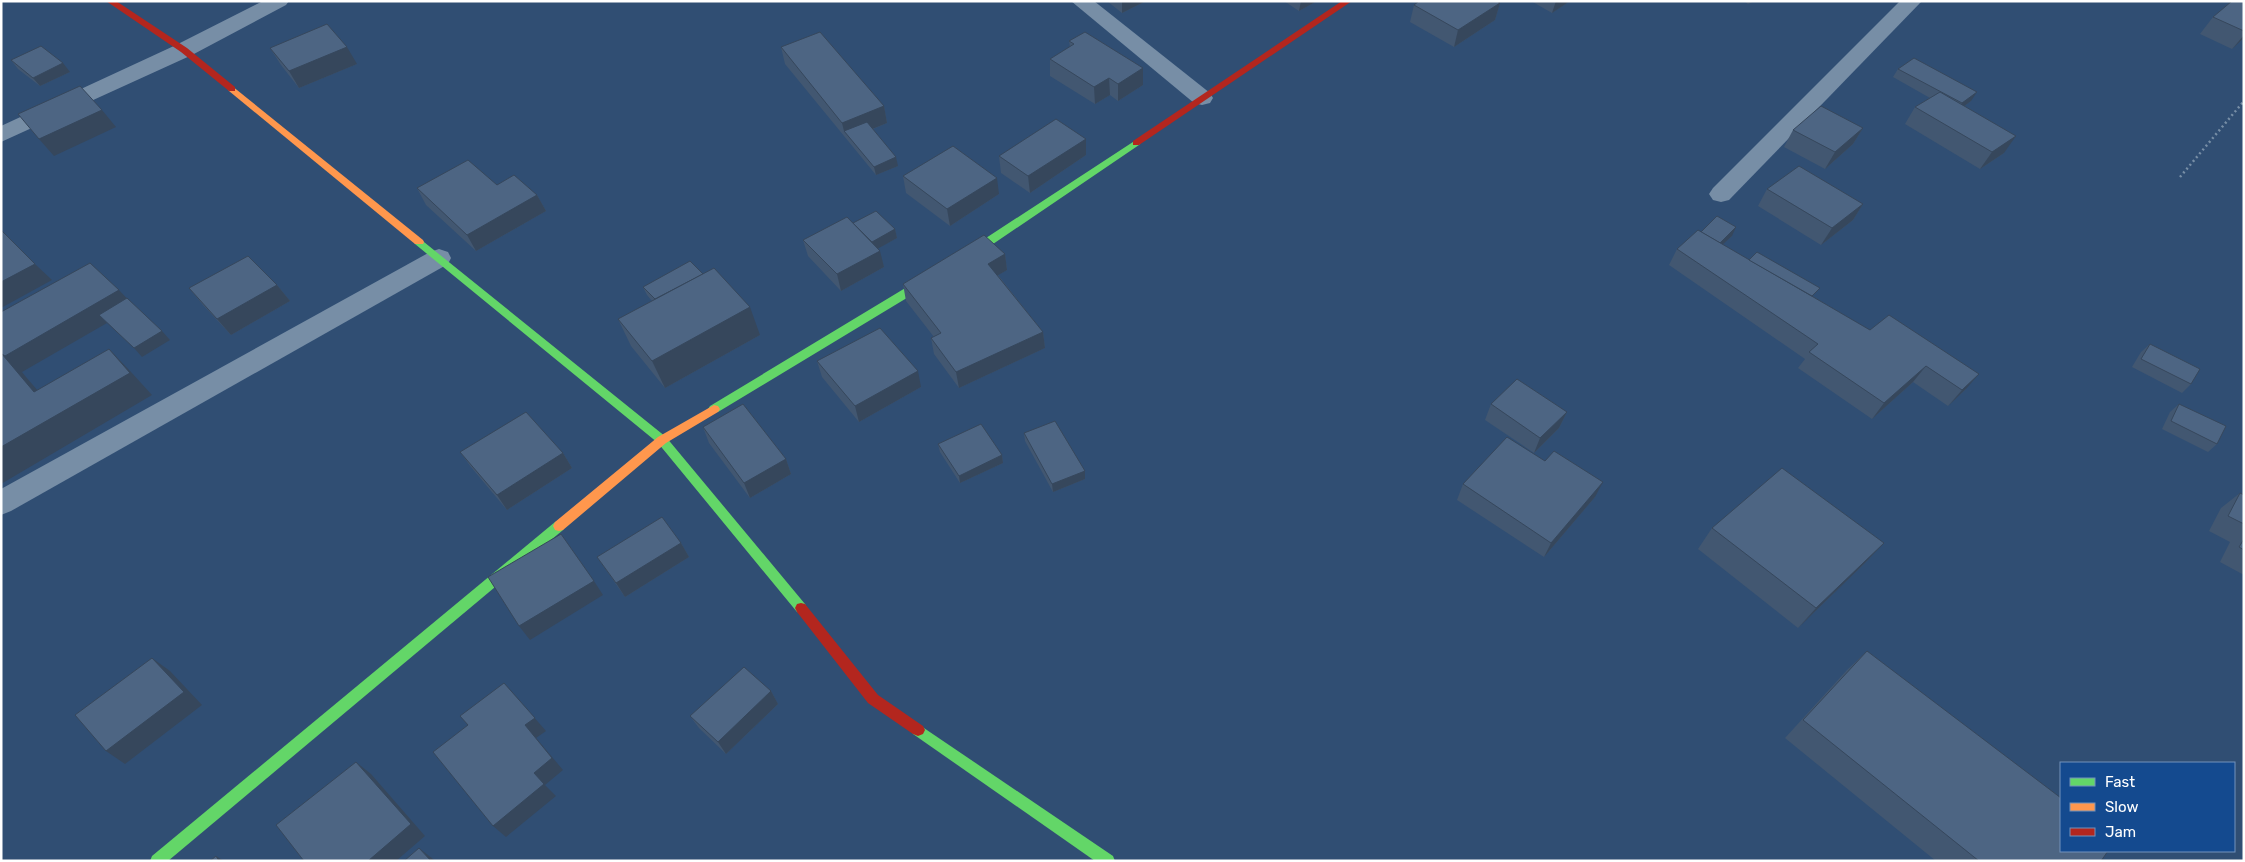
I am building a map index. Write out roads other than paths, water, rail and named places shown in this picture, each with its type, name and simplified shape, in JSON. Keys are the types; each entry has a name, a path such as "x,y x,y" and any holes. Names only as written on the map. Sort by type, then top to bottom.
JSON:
{"street":[{"path":"110,1 184,50 662,440 765,562 873,699 1108,861"},
{"path":"1,135 184,50 279,1"},
{"path":"1081,1 1202,98"},
{"path":"157,861 662,440 964,258 1348,1"},
{"path":"1721,194 1912,1"},
{"path":"1,503 439,258"}]}
